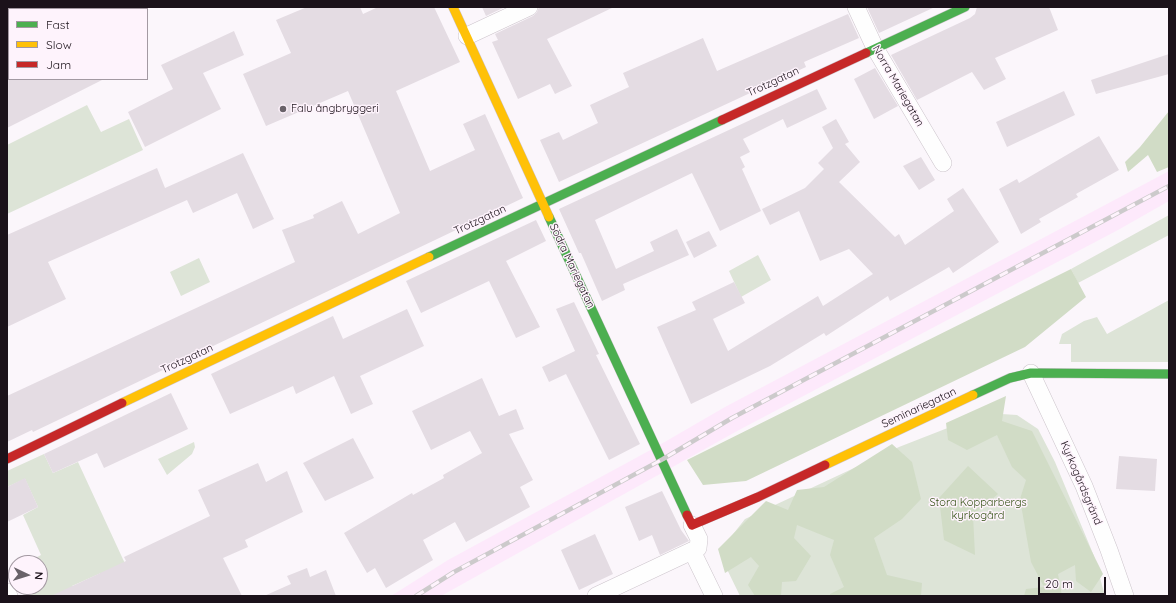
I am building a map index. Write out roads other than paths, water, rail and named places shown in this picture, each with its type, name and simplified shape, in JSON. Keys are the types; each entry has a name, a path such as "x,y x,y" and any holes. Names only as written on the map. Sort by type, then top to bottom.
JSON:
{"street":[{"name":"Södra Mariegatan","path":"453,7 542,203 692,525"},
{"path":"467,36 529,7"},
{"name":"Norra Mariegatan","path":"856,7 875,48 943,163"},
{"name":"Trotzgatan","path":"7,459 542,203 965,7"},
{"name":"Seminariegatan","path":"692,525 758,497 1010,378 1031,373 1076,372 1169,374"},
{"name":"Kyrkogårdsgränd","path":"1031,373 1084,486 1110,550 1125,596"},
{"path":"596,596 698,548 699,539 692,525"},
{"path":"692,551 714,596"},
{"path":"7,592 9,596"}],"railway":[{"path":"416,596 454,572 663,459 732,418 1169,186"}],"place":[{"name":"Falu ångbryggeri","path":"283,109"}],"park label":[{"name":"Stora Kopparbergs kyrkogård","path":"978,509"}]}
